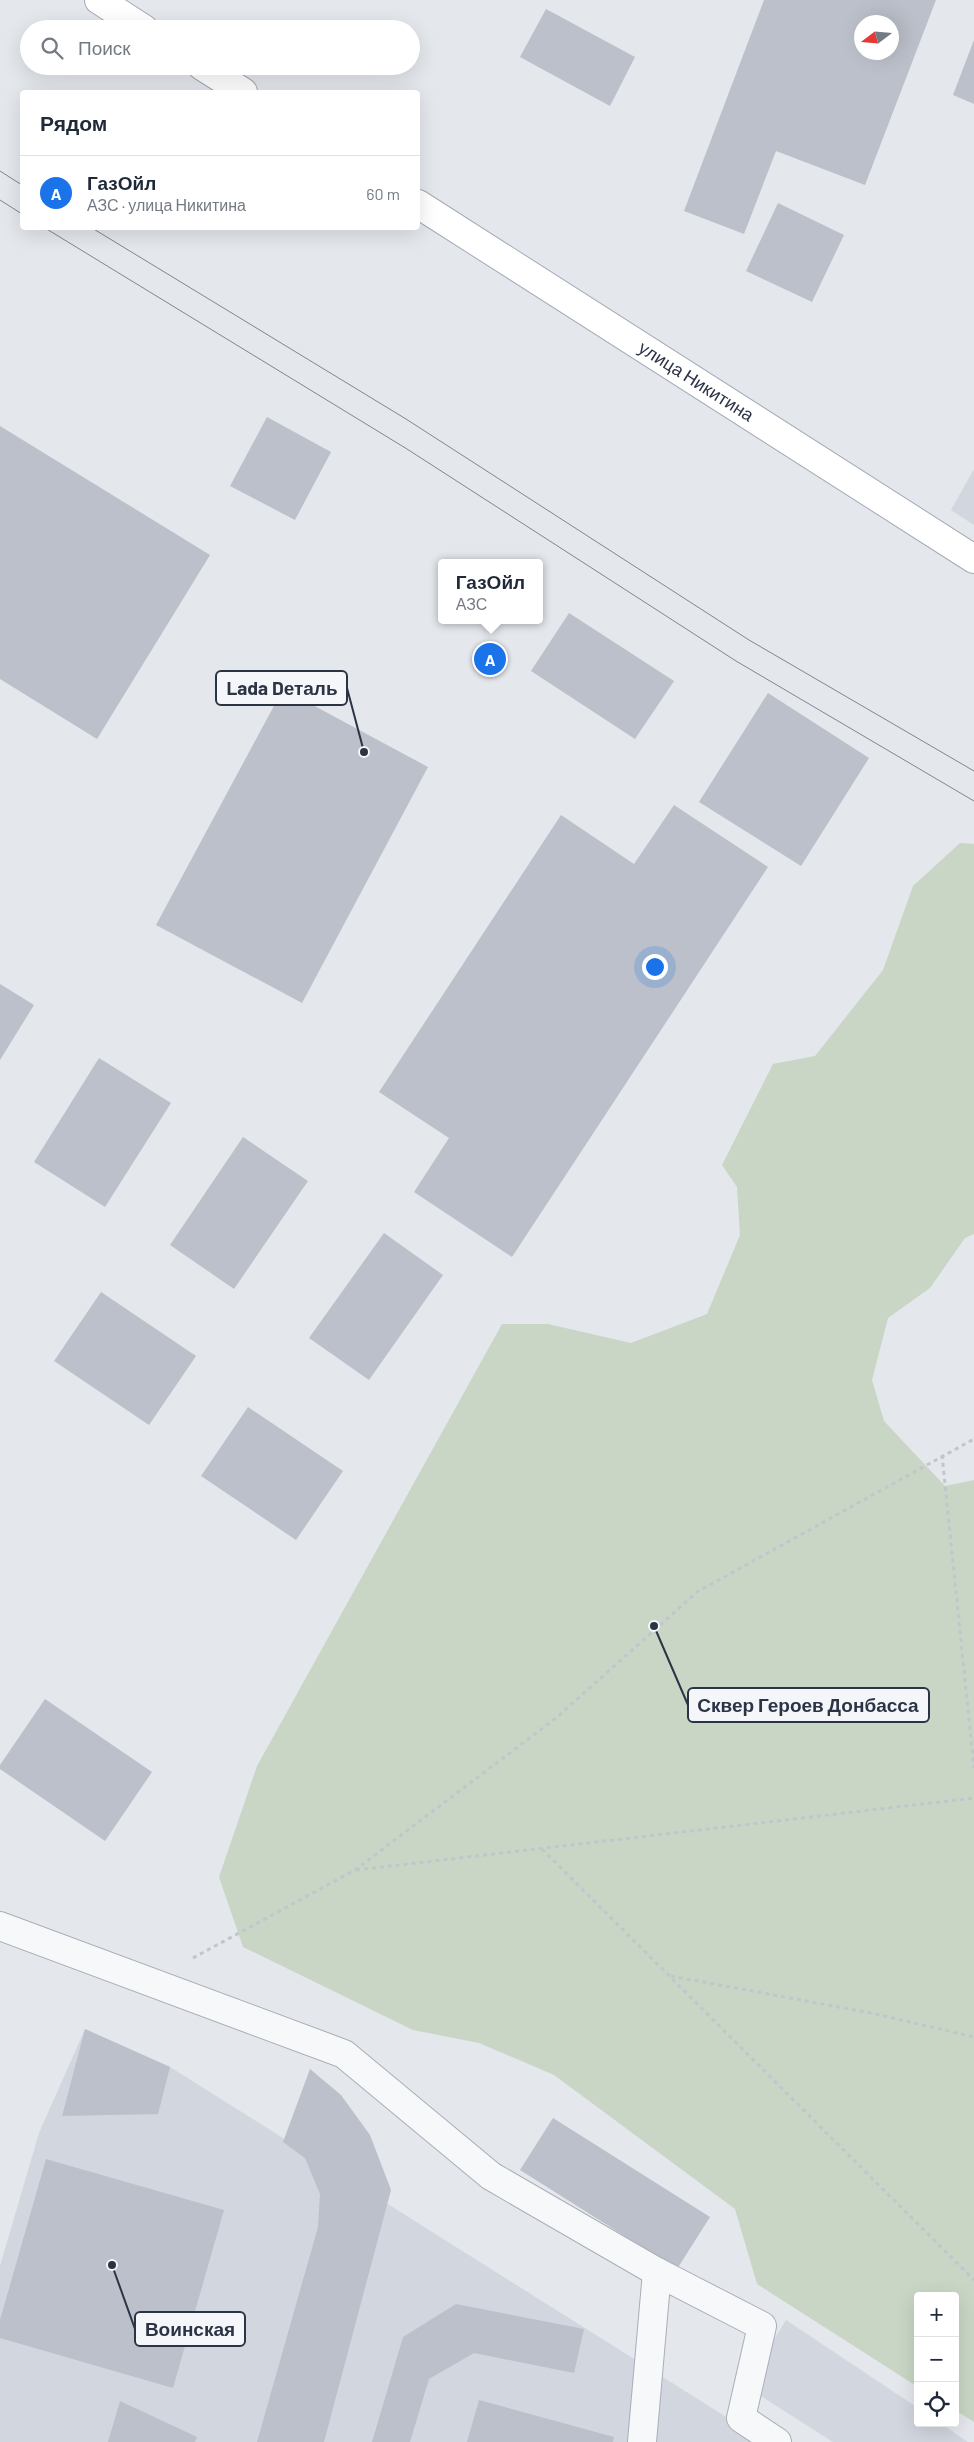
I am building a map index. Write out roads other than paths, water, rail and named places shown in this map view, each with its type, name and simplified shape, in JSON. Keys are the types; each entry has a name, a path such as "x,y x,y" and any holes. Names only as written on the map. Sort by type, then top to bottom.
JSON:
{"main road":[{"path":"99,0 130,20"},
{"path":"217,75 241,90"},
{"name":"улица Никитина","path":"420,205 974,559"}],"lane":[{"path":"0,1926 344,2054 491,2176 657,2272 762,2326 741,2418 777,2442"},
{"path":"642,2442 657,2272"}],"tram line":[{"path":"0,171 20,184"},
{"path":"0,200 20,213"},
{"path":"48,230 407,449 736,661 974,801"},
{"path":"95,230 406,419 749,640 974,771"}],"place":[{"name":"ГазОйл","path":"490,659"},
{"name":"Lada Dеталь","path":"364,752"},
{"name":"Сквер Героев Донбасса","path":"654,1626"},
{"name":"Воинская","path":"112,2265"}]}
